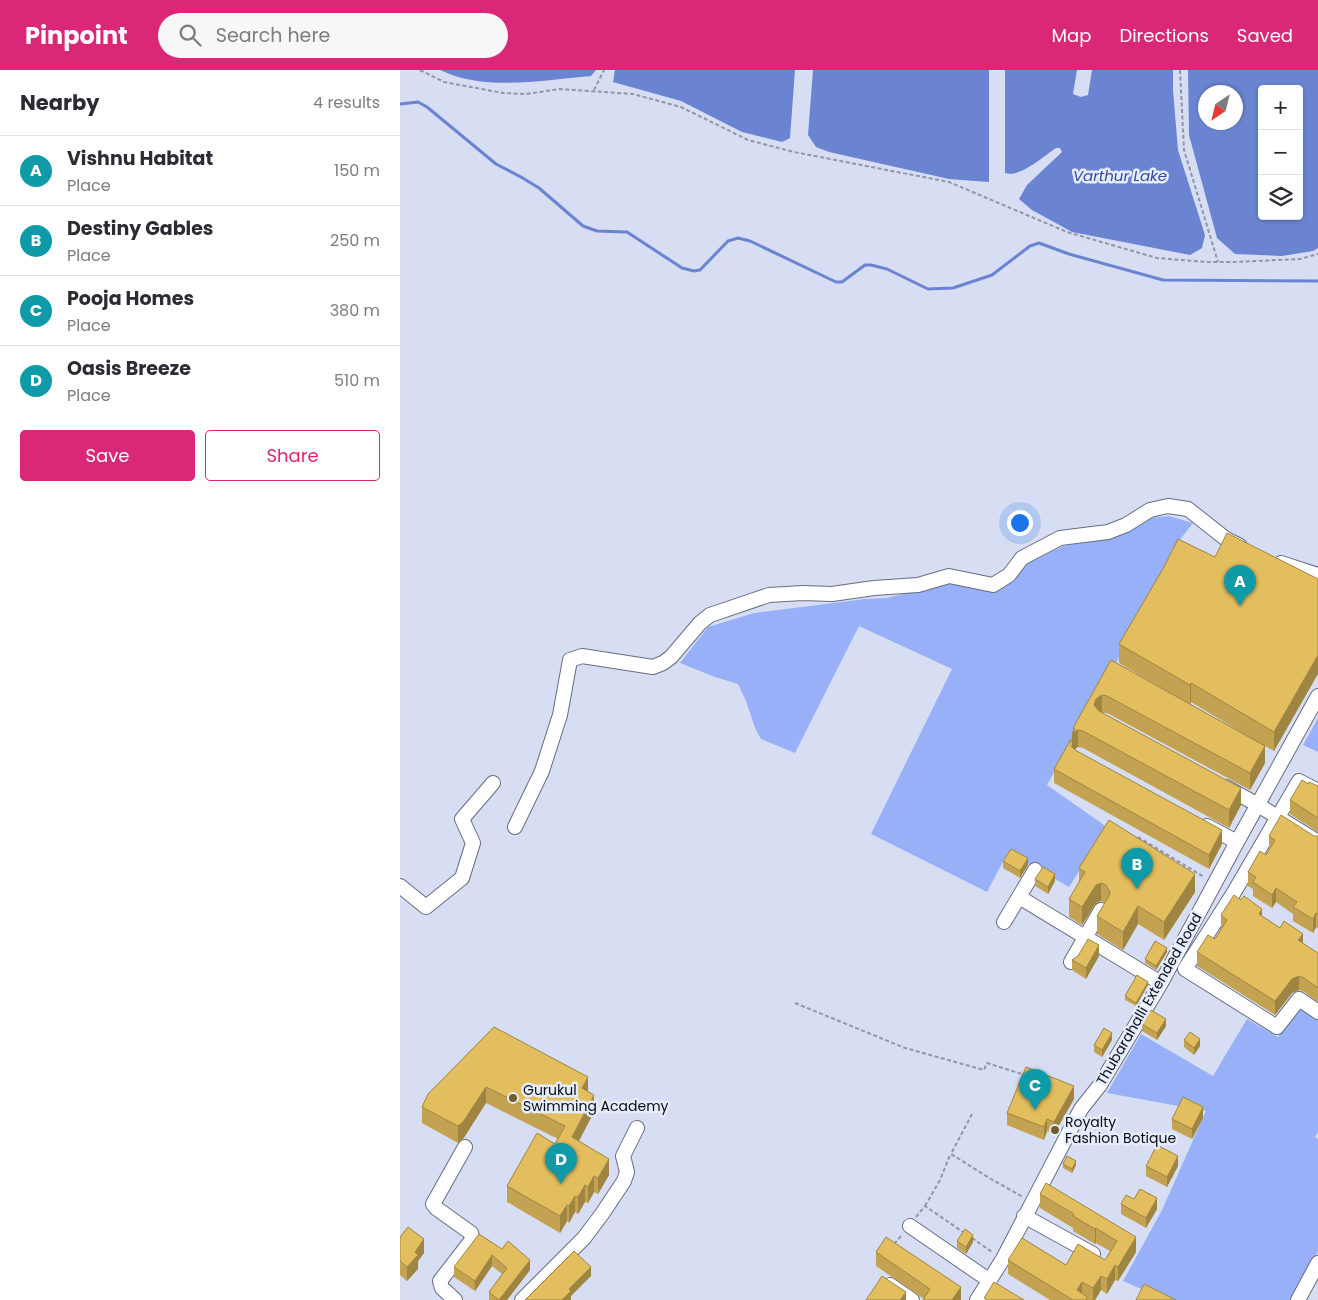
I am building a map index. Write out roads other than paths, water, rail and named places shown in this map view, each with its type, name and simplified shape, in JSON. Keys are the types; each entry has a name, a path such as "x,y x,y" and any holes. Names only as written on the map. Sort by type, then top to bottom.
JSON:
{"street":[{"path":"515,827 542,771 560,715 570,660 582,656 653,667 671,657 700,623 710,615 769,595 832,594 874,588 918,585 948,576 993,585 1009,575 1022,558 1060,538 1108,532 1126,525 1150,510 1168,506 1188,509 1226,539 1253,552"},
{"path":"1270,559 1318,575"},
{"name":"Thubarahalli Extended Road","path":"976,1300 1003,1259 1081,1109 1100,1085 1161,983 1318,696"},
{"path":"1318,791 1299,781 1232,897 1185,969 1277,1027 1298,999 1318,1012"},
{"path":"1215,782 1258,804 1318,842"},
{"path":"400,886 426,907 462,878 473,843 462,819 493,783"},
{"path":"1195,819 1237,842"},
{"path":"1004,922 1035,870"},
{"path":"1213,886 1232,897"},
{"path":"1019,897 1161,983"},
{"path":"1071,962 1101,910"},
{"path":"522,1300 584,1238 602,1214 624,1181 626,1172 623,1156 637,1128"},
{"path":"455,1300 442,1288 440,1281 472,1237 471,1233 433,1204 465,1147"},
{"path":"1024,1216 1098,1257"},
{"path":"910,1226 990,1280"},
{"path":"1298,1300 1318,1263"},
{"path":"884,1281 912,1300"}],"water":[{"path":"440,70 596,70 591,76 533,82 495,83 458,77"},
{"path":"615,70 795,70 790,138 782,142 742,132 681,101 613,82"},
{"path":"813,70 989,70 989,182 949,179 829,152 816,147 808,135"},
{"name":"Varthur Lake","path":"1005,70 1077,70 1073,94 1081,97 1088,95 1092,70 1173,70 1178,150 1205,235 1202,248 1190,255 1072,232 1032,210 1019,199 1027,185 1062,152 1060,148 1056,148 1025,169 1011,174 1005,173"},
{"name":"Varthur Lake","path":"1188,70 1318,70 1318,248 1313,251 1282,256 1235,254 1217,238 1189,135"}],"waterway":[{"path":"400,104 418,102 427,107 496,164 539,188 583,226 597,231 627,232 682,268 694,271 700,270 728,241 738,238 750,241 836,282 842,282 865,265 871,265 887,269 928,289 953,288 992,275 1030,246 1039,243 1069,254 1163,280 1318,281"}],"place":[{"name":"Vishnu Habitat","path":"1240,606"},
{"name":"Destiny Gables","path":"1137,889"},
{"name":"Gurukul Swimming Academy","path":"513,1098"},
{"name":"Pooja Homes","path":"1035,1110"},
{"name":"Royalty Fashion Botique","path":"1055,1130"},
{"name":"Oasis Breeze","path":"561,1184"}]}
